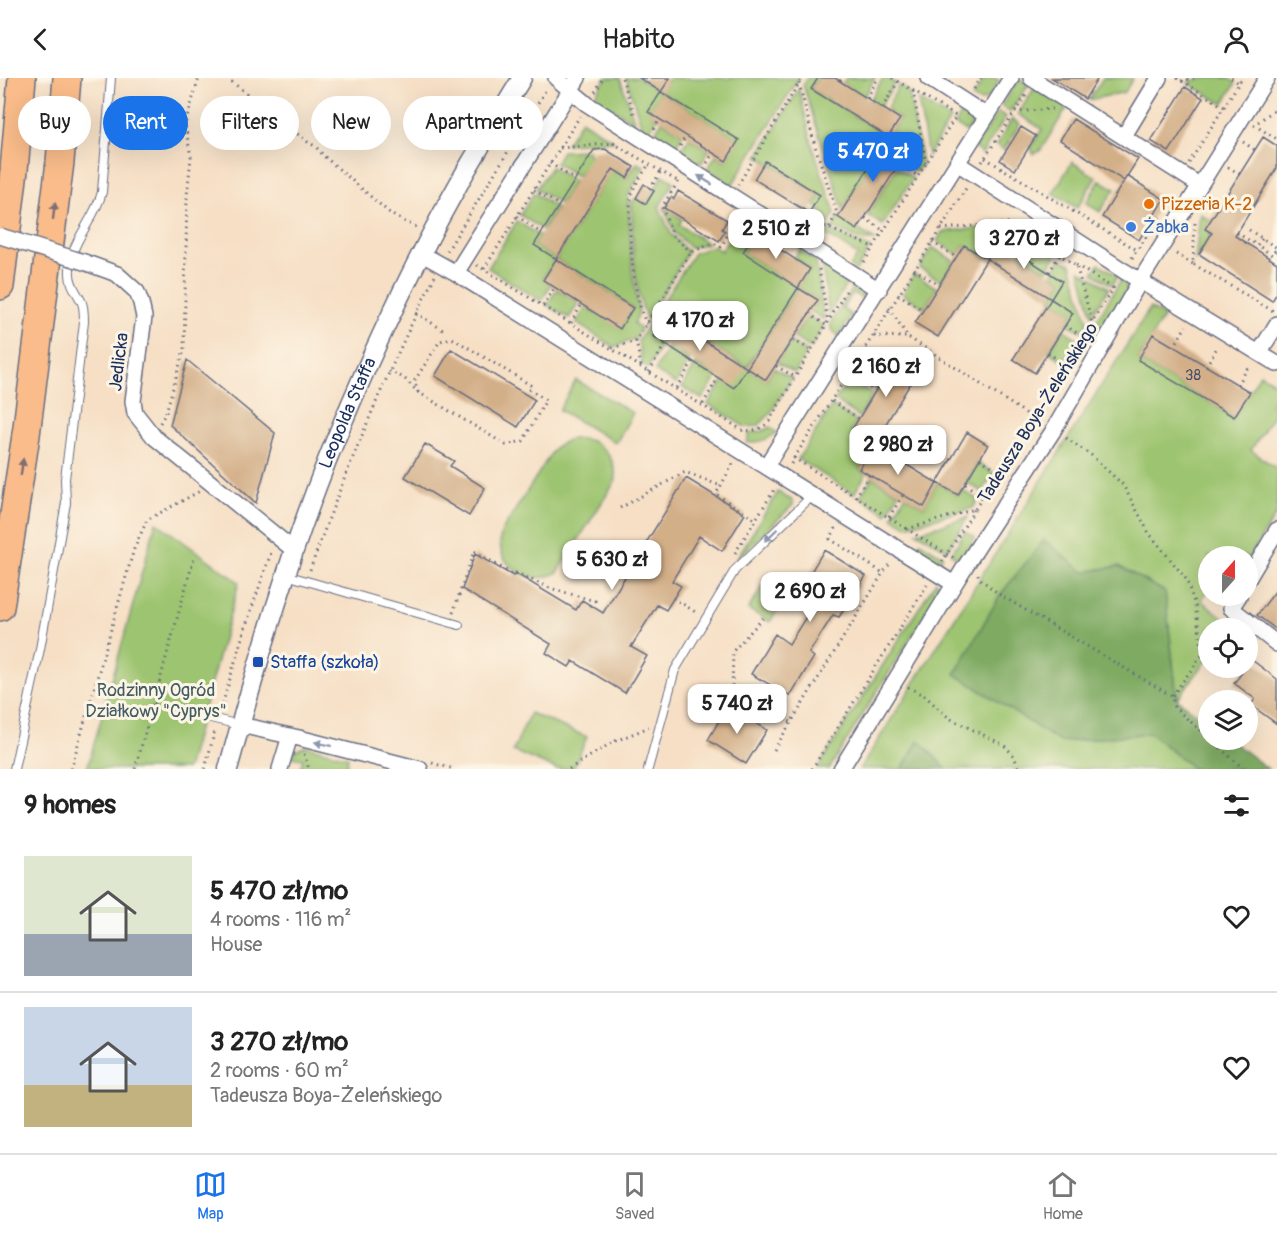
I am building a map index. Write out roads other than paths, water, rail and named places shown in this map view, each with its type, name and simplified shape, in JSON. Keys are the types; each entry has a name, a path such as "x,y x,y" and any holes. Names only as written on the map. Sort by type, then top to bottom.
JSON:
{"highway":[{"path":"0,286 22,78"},
{"path":"0,607 28,423 60,162 67,78"}],"street":[{"name":"Leopolda Staffa","path":"228,769 286,574 346,416 386,327 431,236 463,176 522,78"},
{"path":"928,78 987,116"},
{"path":"766,466 1011,78"},
{"path":"1124,136 1159,78"},
{"name":"Tadeusza Boya-Żeleńskiego","path":"841,769 954,584 1053,431 1140,281 1267,78"},
{"path":"1033,79 1200,185"},
{"path":"552,82 574,84"},
{"path":"574,84 587,104 879,290"},
{"path":"456,273 574,84"},
{"path":"957,163 1255,358 1277,364"},
{"name":"Jedlicka","path":"0,236 117,274 137,292 144,317 133,401 135,413 153,437 295,551"},
{"path":"422,254 954,584"},
{"path":"1255,358 1277,324"},
{"path":"1258,562 1277,530"},
{"path":"1232,606 1231,608 1277,644"},
{"path":"240,725 420,769"},
{"path":"280,769 290,736"}],"lane":[{"path":"14,769 40,649 66,503 65,479 84,322 83,305 74,290 70,274 71,258 79,237 99,205 102,192 111,78"},
{"path":"648,769 675,670 735,570 813,495"},
{"path":"286,574 459,625"},
{"path":"202,716 240,725"}],"place":[{"name":"Pizzeria K-2","path":"1149,204"},
{"name":"Żabka","path":"1131,227"},
{"name":"Staffa (szkoła)","path":"258,662"}],"park label":[{"name":"Rodzinny Ogród Działkowy \"Cyprys\"","path":"156,700"}]}
